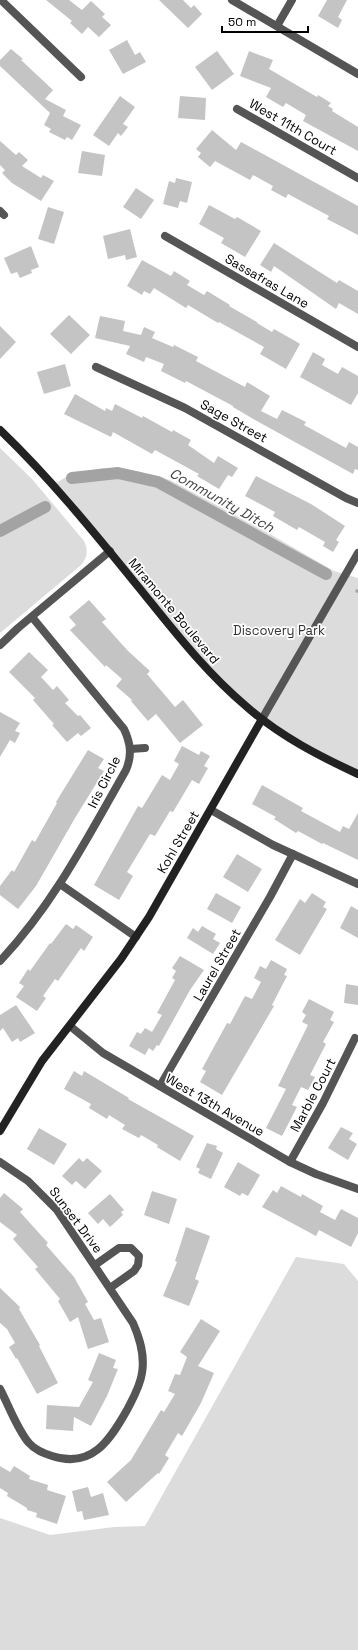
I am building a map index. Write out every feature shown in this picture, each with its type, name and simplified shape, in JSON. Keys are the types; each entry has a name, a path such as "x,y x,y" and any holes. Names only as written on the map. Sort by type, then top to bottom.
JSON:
{"street":[{"path":"1,0 81,77"},
{"path":"232,0 358,74"},
{"path":"277,26 292,0"},
{"name":"West 11th Court","path":"237,109 358,178"},
{"name":"Sassafras Lane","path":"164,236 358,347"},
{"name":"Sage Street","path":"96,367 185,408 346,498 358,503"},
{"name":"Miramonte Boulevard","path":"0,430 37,467 110,551 195,656 223,685 262,719 298,743 358,774"},
{"path":"0,645 110,551"},
{"name":"Kohl Street","path":"0,1131 42,1061 121,959 149,917 262,719 331,603 358,553"},
{"name":"Iris Circle","path":"0,961 49,900 70,870 126,770 129,762 130,748 124,729 32,617"},
{"path":"130,748 145,748"},
{"path":"211,810 273,845 358,884"},
{"name":"Laurel Street","path":"160,1086 293,854"},
{"path":"60,884 136,937"},
{"name":"West 13th Avenue","path":"70,1026 103,1053 290,1162 316,1174 358,1189"},
{"name":"Marble Court","path":"290,1162 323,1103 355,1038"},
{"name":"Sunset Drive","path":"0,1162 28,1181 56,1210 134,1323 140,1338 143,1358 142,1372 137,1391 120,1422 104,1445 90,1454 77,1459 61,1459 44,1454 28,1442 0,1389"},
{"name":"Sunset Drive","path":"95,1265 119,1248 130,1248 139,1256 138,1265 134,1271 110,1288"}],"green space":[{"path":"0,448 32,479 84,541 87,550 85,559 81,565 0,633"},
{"name":"Discovery Park","path":"103,468 137,471 170,480 270,534 334,571 358,578 358,774 298,743 213,676 53,485 71,474"},
{"path":"296,1257 344,1264 358,1281 358,1650 0,1650 0,1518 50,1535 114,1527 145,1526"}],"building":[{"path":"46,0 69,0 82,10 91,1 105,14 102,17 111,25 99,37 88,27 82,34 70,23 72,21"},
{"path":"159,0 183,0 191,8 194,5 202,14 188,28"},
{"path":"327,0 347,0 338,17 342,20 338,28 318,16"},
{"path":"127,40 135,55 140,52 146,62 123,74 109,50"},
{"path":"11,49 23,59 21,60 53,90 45,99 66,110 63,116 81,125 72,140 67,137 65,140 49,132 51,129 44,125 50,113 0,66 0,60"},
{"path":"217,51 234,74 212,90 195,67"},
{"path":"249,51 273,60 269,69 317,97 318,95 331,103 328,106 333,109 332,111 358,127 358,151 303,121 306,115 286,103 283,107 266,97 271,88 240,76"},
{"path":"120,96 135,107 123,124 128,127 121,136 118,133 109,146 93,135"},
{"path":"180,96 206,98 205,120 178,118"},
{"path":"212,130 236,150 241,142 358,206 358,235 327,219 329,216 288,194 286,198 271,190 273,186 253,175 250,180 215,161 210,167 198,157 201,153 196,149"},
{"path":"0,141 16,155 19,152 28,160 22,166 41,178 43,175 54,181 41,201 12,183 2,173 5,170 0,165"},
{"path":"82,151 105,155 102,176 78,173"},
{"path":"176,178 192,182 187,203 180,201 178,208 163,204 169,181 175,183"},
{"path":"136,188 154,200 141,219 123,207"},
{"path":"209,205 235,219 237,217 261,231 245,257 221,243 224,238 199,224"},
{"path":"48,207 64,212 54,244 38,239"},
{"path":"130,229 137,257 126,260 125,255 108,259 103,236"},
{"path":"274,243 337,283 339,280 358,291 358,314 339,303 336,309 274,266 271,272 260,265"},
{"path":"31,246 39,267 31,270 32,273 20,278 17,272 11,274 4,258"},
{"path":"142,260 171,276 174,271 190,281 187,285 204,295 207,291 272,332 274,329 300,344 286,369 260,354 264,347 219,322 218,323 188,305 186,308 154,288 150,294 144,291 142,295 127,286"},
{"path":"69,315 90,335 71,354 50,334"},
{"path":"100,316 125,321 123,331 141,335 144,327 155,332 152,338 173,347 174,345 198,357 196,361 245,387 247,382 270,396 261,411 277,419 282,410 306,422 304,425 346,448 349,442 358,447 358,470 355,469 353,474 255,420 233,406 186,381 185,383 161,371 164,364 146,357 144,362 126,354 130,346 95,338"},
{"path":"0,326 16,342 0,359"},
{"path":"313,352 325,359 322,365 338,374 342,367 358,376 358,393 351,405 300,377"},
{"path":"65,364 71,386 44,394 37,372"},
{"path":"75,394 105,411 106,408 112,411 115,404 142,418 143,416 172,432 173,430 191,440 188,445 214,463 218,456 238,468 232,477 228,475 219,489 197,476 199,474 155,450 152,454 113,432 111,437 64,414"},
{"path":"256,476 311,504 345,526 336,540 339,542 333,552 323,546 325,542 299,527 297,530 273,516 275,512 245,496"},
{"path":"89,600 106,619 102,622 128,651 150,671 147,674 175,707 183,700 203,725 180,743 156,714 148,721 131,701 132,700 116,686 122,679 106,665 105,667 70,630 76,625 69,617"},
{"path":"29,652 48,670 41,677 53,690 57,686 69,700 65,703 78,716 80,715 91,728 81,736 78,733 67,742 52,725 54,724 33,700 35,698 9,672"},
{"path":"0,712 20,723 15,731 20,733 15,743 10,740 0,757"},
{"path":"182,746 199,755 201,751 210,756 204,766 208,768 199,784 192,780 173,812 170,811 155,836 150,834 127,872 133,876 119,900 94,885 138,806 142,808 162,775 170,780 179,764 174,761"},
{"path":"88,750 104,759 98,768 104,771 36,886 18,909 0,895 0,886 12,870 14,872 32,840 35,842 57,803 56,802"},
{"path":"262,785 303,808 301,811 340,832 343,826 349,829 358,813 358,860 323,843 322,844 298,831 296,833 274,819 276,817 252,804"},
{"path":"237,854 262,869 248,892 223,877"},
{"path":"216,893 241,907 232,923 207,909"},
{"path":"312,893 326,902 323,907 327,909 300,955 275,940 300,899 305,903"},
{"path":"351,906 358,910 358,938 340,928"},
{"path":"66,924 73,929 76,925 93,937 84,951 81,948 58,981 55,979 43,996 46,998 37,1011 16,997 24,986 19,983 28,969 30,971"},
{"path":"202,926 216,934 213,939 220,943 213,954 187,938 193,928 198,932"},
{"path":"180,956 204,970 190,990 159,1046 157,1045 153,1051 149,1048 145,1055 129,1046 137,1032 141,1034 145,1028 152,1032 162,1015 157,1013 175,980 172,978 176,971 172,968"},
{"path":"271,960 287,969 284,975 287,976 272,1005 274,1006 222,1095 200,1082 206,1071 202,1069 227,1023 230,1024 245,996 252,999 261,982 254,978 260,966 266,969"},
{"path":"346,984 358,986 358,1005 344,1003"},
{"path":"309,999 334,1012 330,1020 334,1022 323,1042 326,1044 310,1075 315,1077 308,1090 301,1087 292,1105 297,1107 282,1136 266,1128 286,1089 278,1086 308,1025 302,1022 306,1015 302,1012"},
{"path":"16,1005 35,1033 20,1042 18,1038 12,1042 3,1028 0,1031 0,1015"},
{"path":"74,1071 82,1076 84,1071 129,1098 128,1099 194,1136 180,1161 141,1135 139,1138 122,1129 125,1125 109,1115 107,1119 89,1108 91,1104 64,1089"},
{"path":"341,1127 353,1133 349,1139 357,1144 348,1160 328,1148"},
{"path":"39,1128 67,1144 54,1165 27,1149"},
{"path":"207,1143 217,1146 216,1149 223,1153 211,1179 198,1173 200,1169 196,1167"},
{"path":"79,1158 83,1162 87,1158 102,1171 85,1189 76,1181 72,1185 62,1176"},
{"path":"238,1162 260,1175 248,1196 242,1193 240,1196 224,1187"},
{"path":"281,1186 301,1197 302,1194 323,1206 320,1212 335,1220 341,1209 358,1218 358,1233 351,1247 319,1230 316,1236 262,1207 273,1190 277,1193"},
{"path":"152,1191 177,1199 169,1224 144,1215"},
{"path":"4,1193 23,1209 20,1212 48,1243 46,1245 74,1277 88,1302 85,1304 94,1320 101,1318 109,1342 88,1349 78,1317 70,1322 58,1301 60,1299 35,1269 38,1267 13,1239 17,1235 0,1222 0,1198"},
{"path":"110,1194 124,1210 121,1212 123,1215 110,1227 103,1219 98,1224 88,1213"},
{"path":"186,1227 210,1236 195,1279 199,1281 189,1306 163,1296 177,1262 175,1261"},
{"path":"0,1288 20,1307 19,1309 40,1345 39,1346 58,1383 37,1394 17,1358 16,1359 9,1347 15,1343 7,1329 0,1323"},
{"path":"201,1319 220,1331 198,1366 214,1373 201,1403 182,1436 178,1433 165,1455 169,1458 159,1474 158,1473 126,1502 107,1482 131,1460 161,1410 164,1412 175,1394 168,1391 175,1374 180,1375 187,1357 180,1352"},
{"path":"99,1353 116,1360 113,1368 118,1369 107,1396 91,1426 74,1417 73,1431 46,1429 47,1405 79,1407 93,1382 88,1380"},
{"path":"0,1466 10,1472 14,1466 30,1476 29,1479 48,1485 47,1490 66,1496 57,1524 36,1517 37,1513 27,1510 27,1508 7,1496 8,1493 0,1488"},
{"path":"88,1487 91,1497 103,1493 109,1515 84,1520 82,1511 77,1512 72,1491"}],"waterway":[{"name":"Community Ditch","path":"72,478 118,473 158,482 326,574"},
{"name":"Community Ditch","path":"0,531 45,507"}]}
